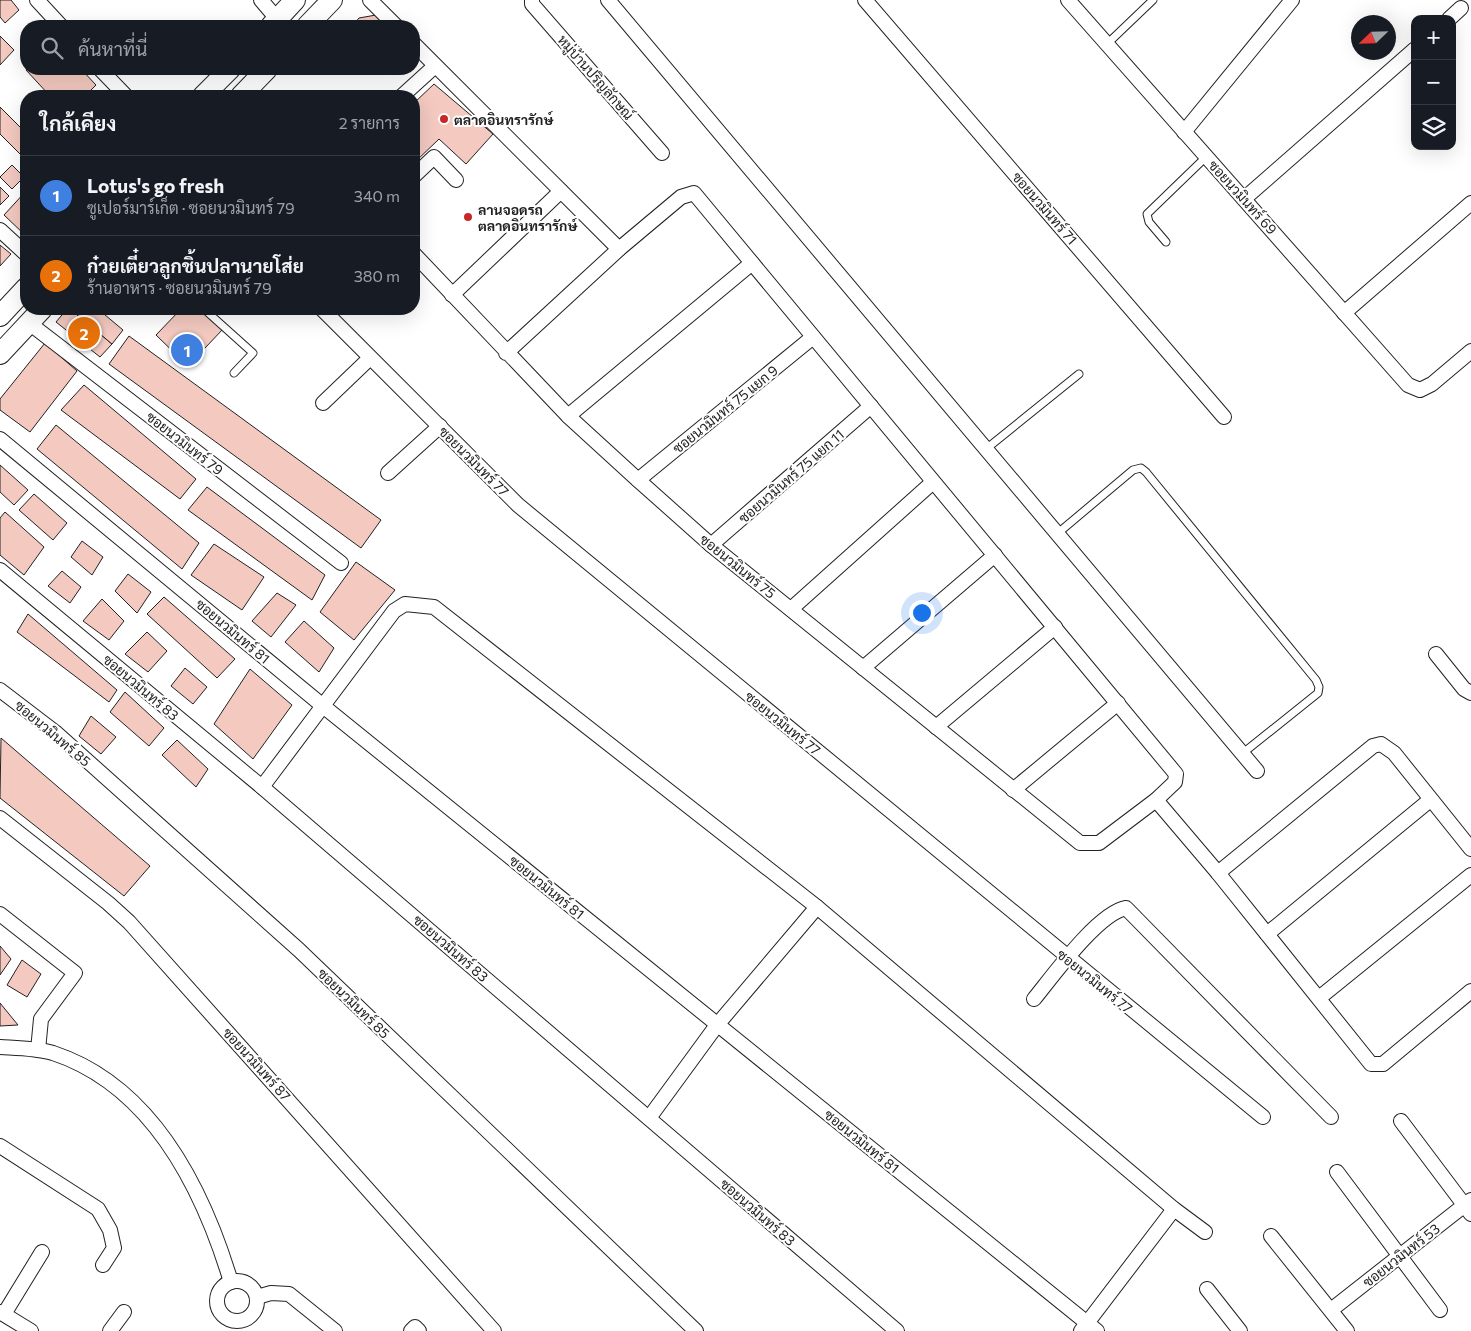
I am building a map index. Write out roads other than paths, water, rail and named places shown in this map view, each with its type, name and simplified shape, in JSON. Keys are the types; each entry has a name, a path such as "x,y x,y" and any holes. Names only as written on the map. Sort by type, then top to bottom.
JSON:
{"main road":[{"path":"277,20 295,0"},
{"path":"313,20 332,0"},
{"path":"209,90 224,75"},
{"path":"253,90 263,75"},
{"path":"2,311 20,294"},
{"path":"0,354 36,316"}],"street":[{"path":"37,0 56,20"},
{"path":"261,0 272,20"},
{"path":"370,0 390,20"},
{"name":"หมู่บ้านปริญลักษณ์","path":"532,0 532,4 662,153"},
{"path":"608,0 1257,771"},
{"name":"ซอยนวมินทร์ 71","path":"864,0 1224,417"},
{"name":"ซอยนวมินทร์ 69","path":"1068,0 1245,198 1408,386 1420,390 1432,384 1471,351"},
{"path":"1184,132 1292,0"},
{"path":"1453,15 1461,8"},
{"path":"420,50 619,249"},
{"path":"1245,198 1411,53"},
{"path":"409,90 435,66"},
{"path":"106,75 120,90"},
{"path":"420,170 434,157 456,180"},
{"path":"452,294 560,191"},
{"path":"506,353 619,249 681,197 694,194 1176,774 1175,782 1156,800 1218,873 1371,1064 1376,1066 1383,1064 1471,991"},
{"path":"1344,313 1471,203"},
{"path":"0,230 20,248"},
{"name":"ซอยนวมินทร์ 75","path":"420,260 506,353 568,416 711,545 1080,843 1099,843 1156,800"},
{"path":"568,416 752,263"},
{"name":"ซอยนวมินทร์ 77","path":"328,315 518,505 1067,958 1263,1117"},
{"name":"ซอยนวมินทร์ 79","path":"36,316 341,563"},
{"name":"ซอยนวมินทร์ 75 แยก 9","path":"638,480 813,337"},
{"path":"322,403 370,358"},
{"name":"ซอยนวมินทร์ 75 แยก 11","path":"711,545 871,406"},
{"path":"388,473 440,426"},
{"name":"ซอยนวมินทร์ 81","path":"0,439 323,706 1089,1328"},
{"path":"791,609 934,482"},
{"path":"863,668 995,555"},
{"name":"ซอยนวมินทร์ 83","path":"0,570 262,787 897,1331"},
{"path":"262,787 394,611 405,604 434,607 816,907 1174,1209 1205,1232"},
{"path":"936,727 1055,627"},
{"path":"1436,654 1464,689 1471,693"},
{"name":"ซอยนวมินทร์ 85","path":"0,690 55,732 299,950 696,1331"},
{"path":"1013,790 1118,703"},
{"path":"1218,873 1373,746 1381,744 1387,747 1471,850"},
{"path":"1267,934 1430,800"},
{"name":"ซอยนวมินทร์ 87","path":"0,818 108,903 129,922 494,1331"},
{"path":"1319,998 1471,875"},
{"path":"649,1118 717,1025 816,907"},
{"path":"1034,1000 1067,958 1106,918 1115,911 1126,908 1331,1117"},
{"path":"0,914 75,973 41,1019 38,1050"},
{"path":"0,1047 53,1053 99,1076 124,1094 153,1124 181,1162 202,1204 221,1251 230,1282"},
{"path":"1401,1121 1469,1206"},
{"path":"0,1146 98,1209 110,1230 114,1248 103,1265"},
{"path":"1336,1172 1440,1310"},
{"name":"ซอยนวมินทร์ 53","path":"1331,1310 1400,1256 1469,1206"},
{"path":"1089,1328 1174,1209"},
{"path":"1271,1236 1347,1331"},
{"path":"31,1331 2,1313 42,1252"},
{"path":"237,1281 250,1285 257,1297 256,1310 242,1326 222,1315 217,1303 220,1290 230,1282 237,1281"},
{"path":"1207,1289 1240,1331"},
{"path":"257,1297 272,1292 289,1294 335,1331"},
{"path":"110,1331 124,1312"},
{"path":"411,1331 415,1326 420,1331"}],"lane":[{"path":"1107,44 1153,0"},
{"path":"1166,242 1149,222 1147,214 1206,156"},
{"path":"211,315 253,353 234,373"},
{"path":"986,449 1079,374"},
{"path":"1058,533 1133,470 1141,468 1146,472 1316,680 1319,687 1318,693 1242,753"}],"place":[{"name":"ตลาดอินทรารักษ์","path":"444,119"},
{"name":"ลานจอดรถ ตลาดอินทรารักษ์","path":"468,217"},
{"name":"ก๋วยเตี๋ยวลูกชิ้นปลานายโส่ย","path":"84,333"},
{"name":"Lotus's go fresh","path":"187,350"}]}
